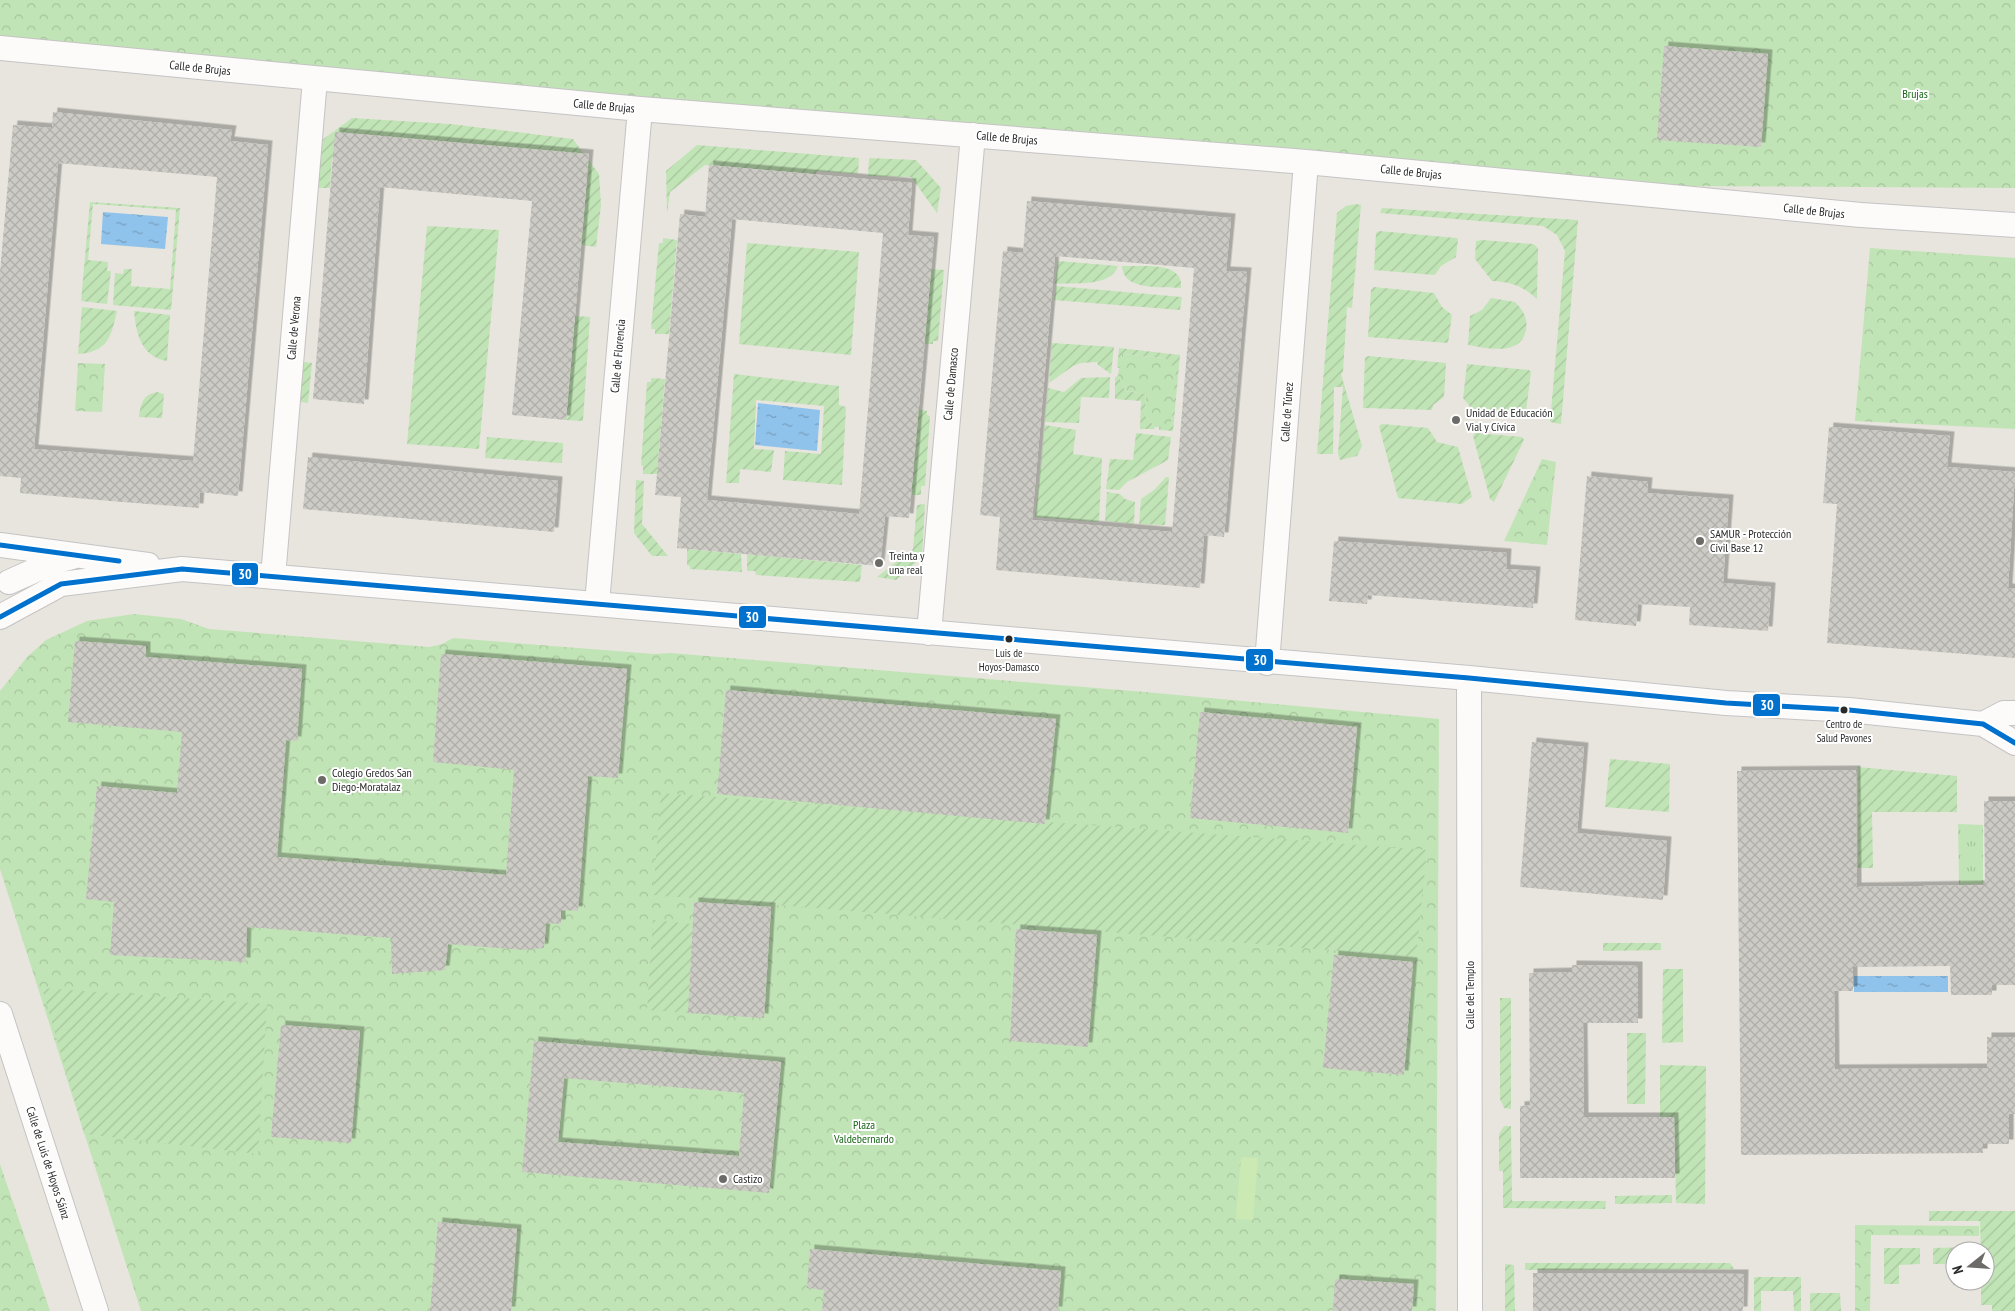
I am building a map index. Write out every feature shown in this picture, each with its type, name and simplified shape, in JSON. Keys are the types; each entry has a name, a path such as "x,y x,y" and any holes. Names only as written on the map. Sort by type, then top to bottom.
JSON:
{"street":[{"name":"Calle de Brujas","path":"0,48 640,109 1306,162 1861,216 2015,225"},
{"name":"Calle de Verona","path":"273,577 315,79"},
{"name":"Calle de Florencia","path":"597,603 640,109"},
{"name":"Calle de Damasco","path":"929,633 973,135"},
{"name":"Calle de Túnez","path":"1267,663 1306,162"},
{"path":"0,545 182,569 597,603 1267,663 1469,678 1726,703 1849,710 1983,724 2015,743"},
{"path":"0,560 5,591 56,561 79,556"},
{"path":"0,617 61,584 182,569"},
{"name":"Calle del Templo","path":"1469,678 1470,1311"},
{"path":"1983,724 2011,710"},
{"name":"Calle de Luis de Hoyos Sáinz","path":"0,1014 96,1311"}],"green space":[{"name":"Brujas","path":"0,0 2015,0 2015,188 1679,186 0,42"},
{"path":"352,118 450,124 573,139 599,174 601,205 596,247 581,245 587,181 563,152 358,134 332,159 330,188 312,188 314,146"},
{"path":"697,145 859,158 858,174 817,171 816,174 705,165 670,192 667,214 666,171"},
{"path":"869,158 916,160 941,188 937,213 911,177 868,176"},
{"path":"90,202 180,208 171,310 113,305 115,273 123,274 124,269 132,269 131,286 170,289 176,210 93,204 88,260 108,262 107,271 111,271 107,304 81,301"},
{"path":"1361,205 1352,308 1347,307 1343,372 1341,374 1362,446 1357,456 1340,460 1338,453 1343,387 1334,387 1333,454 1317,454 1337,213 1346,206"},
{"path":"1382,208 1578,220 1561,424 1550,422 1565,251 1557,235 1543,226 1380,213"},
{"path":"427,226 499,230 479,449 407,444"},
{"path":"1379,231 1456,238 1458,239 1456,257 1441,266 1435,275 1374,270 1376,233"},
{"path":"663,238 677,240 669,334 655,334 655,329 651,329 659,243 663,243"},
{"path":"1476,241 1533,244 1538,248 1537,299 1527,291 1516,286 1505,282 1492,281 1475,259"},
{"path":"747,243 859,252 851,355 739,344"},
{"path":"1870,248 2015,258 2015,429 1855,421"},
{"path":"1058,261 1118,266 1108,278 1100,281 1055,284"},
{"path":"1122,266 1150,266 1169,269 1176,273 1180,279 1181,288 1136,284 1124,274"},
{"path":"931,269 944,270 938,341 933,341 933,344 924,344"},
{"path":"1056,286 1182,297 1180,310 1054,300"},
{"path":"1374,287 1434,293 1442,307 1452,315 1448,343 1368,337 1371,290"},
{"path":"1491,298 1515,302 1523,311 1526,318 1526,330 1523,339 1517,344 1502,349 1468,345 1470,316 1482,310"},
{"path":"82,307 117,311 113,328 106,342 96,350 78,354"},
{"path":"134,311 170,315 167,361 151,355 142,343 136,328"},
{"path":"575,316 590,317 583,421 566,420"},
{"path":"1052,343 1114,347 1111,374 1098,365 1097,362 1081,363 1073,366 1049,383"},
{"path":"1119,348 1180,355 1173,431 1159,430 1159,427 1171,427 1176,370 1165,358 1122,354 1120,368 1117,368"},
{"path":"1122,354 1165,358 1177,370 1171,427 1155,427 1145,416 1146,394 1125,391 1118,375"},
{"path":"1368,356 1446,363 1444,397 1433,405 1432,410 1363,408 1365,358"},
{"path":"296,361 312,363 308,403 292,401"},
{"path":"78,363 105,364 102,412 75,411"},
{"path":"1467,364 1529,370 1531,372 1525,419 1477,415 1463,398"},
{"path":"734,374 839,386 839,405 846,407 842,485 783,480 785,451 821,454 824,406 756,400 754,449 774,450 771,472 740,469 739,483 726,483"},
{"path":"1118,375 1125,391 1146,394 1145,416 1155,427 1154,429 1140,429 1141,401 1115,399 1115,378"},
{"path":"1110,377 1109,398 1081,397 1079,423 1045,422 1048,388 1064,392 1081,378"},
{"path":"651,378 665,379 657,474 643,474 643,466 641,465 647,382 651,382"},
{"path":"157,392 164,394 162,418 139,417 145,398"},
{"path":"918,409 927,411 927,415 930,416 925,486 921,486 921,495 911,495"},
{"path":"1382,424 1428,428 1437,442 1458,447 1472,497 1462,504 1398,498 1379,426"},
{"path":"1045,425 1076,430 1073,454 1102,458 1099,522 1035,517"},
{"path":"1136,433 1171,437 1168,460 1127,482 1119,490 1106,489 1110,459 1133,460"},
{"path":"1475,433 1522,437 1524,440 1494,502 1490,499 1473,436"},
{"path":"487,437 563,443 562,463 485,458"},
{"path":"1542,459 1556,462 1547,545 1504,541"},
{"path":"1166,477 1169,477 1165,525 1139,524 1141,499 1154,490"},
{"path":"636,480 644,481 642,524 668,556 652,556 634,533"},
{"path":"1107,492 1120,494 1125,499 1135,502 1134,524 1105,521"},
{"path":"925,504 922,557 896,580 877,577 913,549 917,505"},
{"path":"687,549 741,554 742,572 690,569 690,566 687,565"},
{"path":"747,554 862,565 860,582 756,575 755,571 747,571"},
{"name":"Plaza Valdebernardo","path":"134,614 181,619 209,629 429,647 442,644 453,638 654,654 671,653 1145,692 1439,719 1436,1311 141,1311 0,869 0,691 27,657 46,640 87,621"},
{"path":"1610,759 1670,764 1669,812 1605,807"},
{"path":"1858,767 1957,776 1957,812 1872,812 1873,868 1858,868"},
{"path":"661,793 1427,850 1416,957 653,895"},
{"path":"1958,824 1983,825 1983,884 1959,885"},
{"path":"653,920 692,924 692,938 709,939 690,976 688,1013 647,1010"},
{"path":"1603,943 1661,943 1661,950 1603,951"},
{"path":"1663,969 1683,969 1683,1042 1662,1043"},
{"path":"42,988 267,1004 258,1154 84,1134"},
{"path":"1500,998 1511,998 1511,1109 1504,1108 1500,1099"},
{"path":"1627,1033 1646,1033 1645,1104 1627,1104"},
{"path":"1660,1065 1706,1066 1705,1204 1676,1203 1674,1117 1660,1117"},
{"path":"1504,1126 1511,1126 1512,1201 1606,1201 1605,1209 1503,1208 1503,1171 1499,1171 1499,1134"},
{"path":"1241,1157 1258,1158 1253,1220 1236,1219"},
{"path":"0,1164 50,1311 0,1311"},
{"path":"1672,1195 1672,1203 1615,1204 1615,1196"},
{"path":"1929,1211 2015,1211 2015,1311 1992,1311 1992,1305 1981,1305 1981,1291 1995,1291 1995,1241 1981,1241 1980,1221 1929,1221"},
{"path":"1855,1225 1979,1226 1979,1236 1871,1235 1870,1311 1855,1311"},
{"path":"1884,1248 1920,1248 1920,1264 1899,1265 1899,1284 1884,1284"},
{"path":"1933,1248 1945,1248 1945,1264 1933,1264"},
{"path":"1525,1263 1730,1263 1734,1269 1525,1270"},
{"path":"1505,1264 1514,1265 1515,1311 1505,1311"},
{"path":"1754,1277 1801,1277 1801,1311 1794,1311 1793,1291 1761,1291 1761,1311 1754,1311"},
{"path":"1810,1293 1840,1293 1841,1311 1810,1311"}],"water":[{"path":"103,212 168,217 165,249 101,244"},
{"path":"758,403 820,410 817,451 755,445"},
{"path":"1854,976 1948,976 1948,992 1854,992"}],"building":[{"path":"1664,46 1768,54 1761,147 1657,140"},
{"path":"53,112 232,130 230,141 268,145 238,496 200,492 199,508 110,501 20,493 21,478 0,476 0,272 13,125 52,128","holes":["58,163 217,177 193,461 34,449"]},
{"path":"335,132 589,154 566,420 512,415 532,201 380,187 364,404 313,399"},
{"path":"709,165 912,183 908,235 934,237 909,518 885,516 880,566 677,548 681,497 655,495 680,214 705,217","holes":["732,219 883,233 859,514 707,500"]},
{"path":"1027,201 1231,218 1226,271 1247,272 1224,537 1204,535 1200,588 996,570 1000,517 980,515 1003,251 1023,253","holes":["1055,256 1194,268 1172,532 1032,520"]},
{"path":"1829,427 1950,436 1947,467 2015,472 2008,588 2015,589 2015,658 1827,643 1837,504 1823,503"},
{"path":"308,457 558,481 554,532 303,509"},
{"path":"1587,476 1648,482 1647,493 1729,499 1723,583 1771,587 1768,631 1689,625 1690,607 1638,604 1636,626 1575,620"},
{"path":"1334,541 1507,553 1506,569 1536,571 1533,608 1368,595 1367,604 1329,601"},
{"path":"75,641 146,646 146,657 302,669 297,741 286,740 277,857 506,875 514,770 433,762 441,654 627,669 618,778 588,776 578,911 561,910 561,924 546,923 544,948 523,950 448,944 445,970 392,974 391,938 247,927 246,962 110,955 114,902 86,899 97,786 177,793 182,732 68,722"},
{"path":"726,690 1056,719 1045,824 717,794"},
{"path":"1200,712 1357,727 1348,833 1190,818"},
{"path":"1532,742 1584,747 1577,833 1667,841 1663,900 1520,887"},
{"path":"1856,770 1857,887 1985,885 1984,801 2015,801 2015,985 1992,985 1992,995 1951,995 1950,966 1853,967 1853,991 1834,991 1835,1069 1987,1068 1987,1037 2015,1037 2015,1114 2009,1114 2009,1144 1983,1144 1983,1153 1741,1155 1737,771"},
{"path":"694,902 771,907 764,1018 688,1013"},
{"path":"1016,929 1097,935 1088,1047 1010,1041"},
{"path":"1334,955 1413,962 1404,1075 1323,1068"},
{"path":"1572,965 1638,966 1638,1023 1583,1023 1584,1117 1674,1117 1675,1178 1520,1178 1520,1106 1530,1105 1529,973 1572,972"},
{"path":"281,1025 360,1031 351,1143 271,1137"},
{"path":"534,1041 781,1062 769,1193 522,1172","holes":["564,1078 744,1093 739,1156 558,1142"]},
{"path":"438,1222 517,1229 511,1311 430,1311"},
{"path":"810,1249 1061,1271 1058,1311 822,1311 824,1290 807,1288"},
{"path":"1533,1273 1744,1274 1743,1311 1533,1311"},
{"path":"1335,1279 1414,1284 1412,1311 1333,1311"}],"transit line":[{"name":"30","path":"0,545 119,561"},
{"name":"30","path":"0,617 61,584 182,569 1469,678 1726,703 1849,710 1983,724 2015,743"}],"place":[{"name":"Unidad de Educación Vial y Cívica","path":"1456,420"},
{"name":"SAMUR - Protección Civil Base 12","path":"1700,541"},
{"name":"Treinta y una real","path":"879,563"},
{"name":"Luis de Hoyos-Damasco","path":"1009,639"},
{"name":"Centro de Salud Pavones","path":"1844,710"},
{"name":"Colegio Gredos San Diego-Moratalaz","path":"322,780"},
{"name":"Castizo","path":"723,1179"}]}
